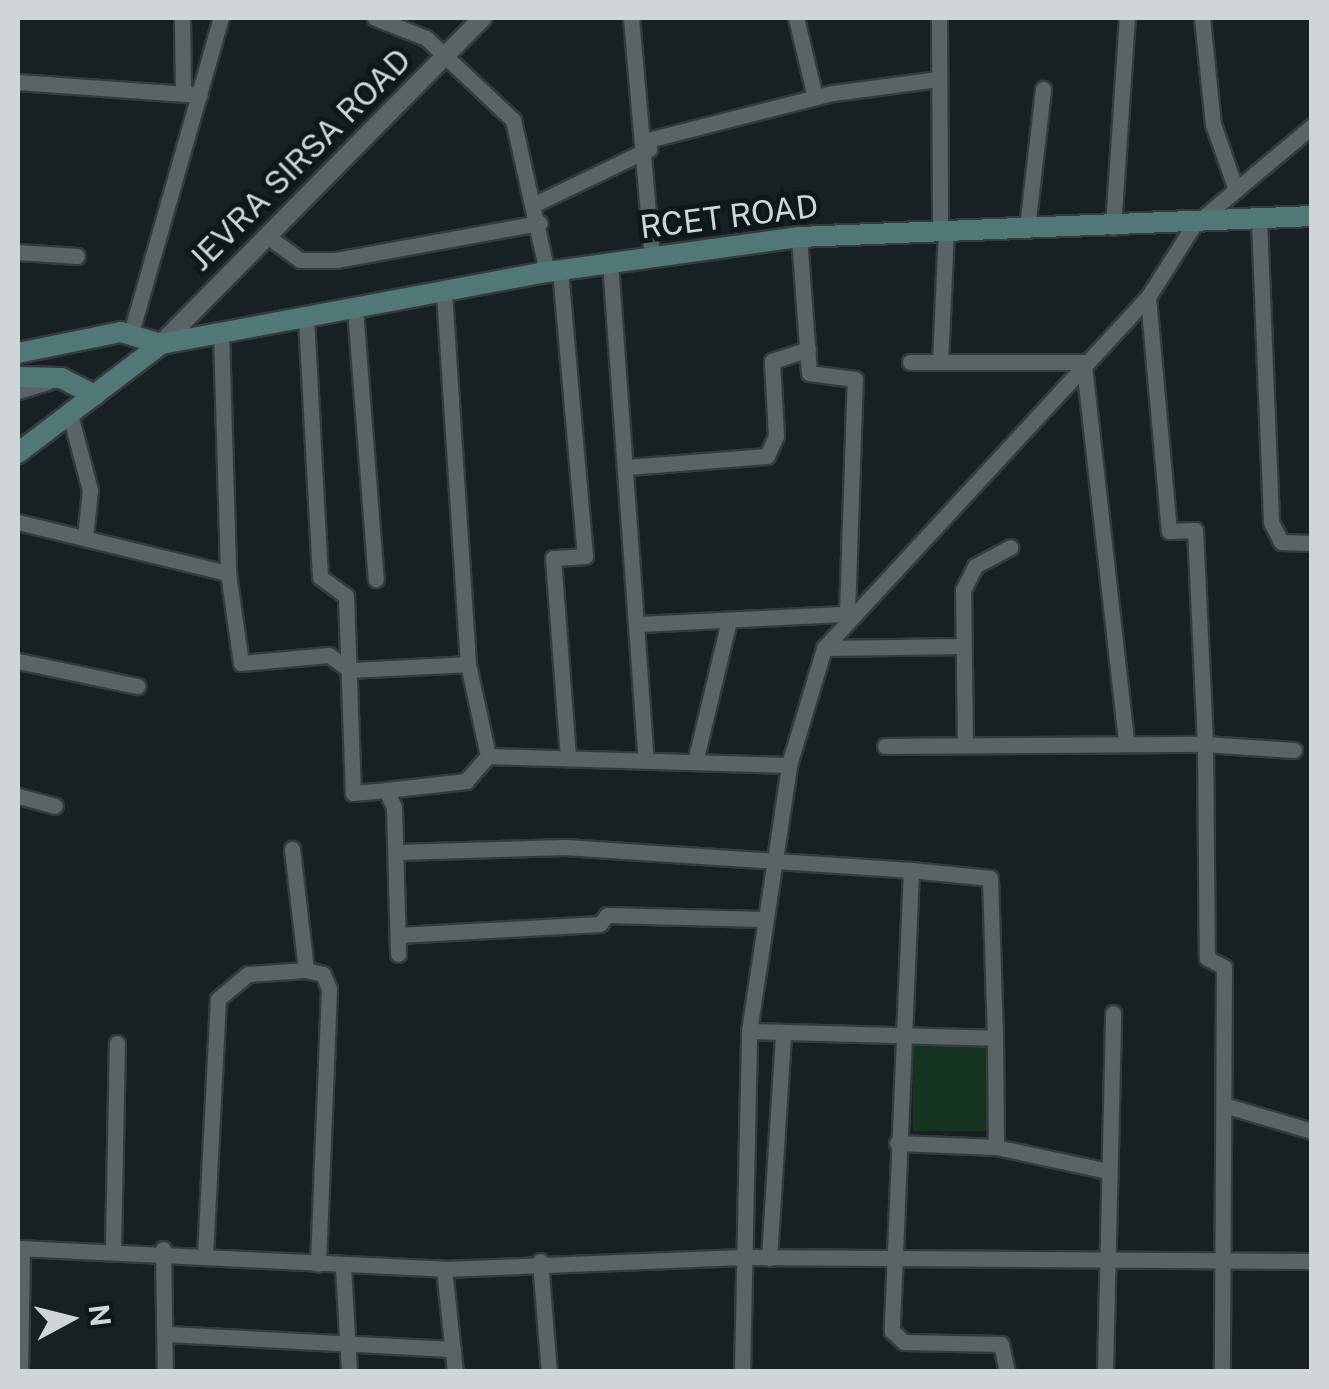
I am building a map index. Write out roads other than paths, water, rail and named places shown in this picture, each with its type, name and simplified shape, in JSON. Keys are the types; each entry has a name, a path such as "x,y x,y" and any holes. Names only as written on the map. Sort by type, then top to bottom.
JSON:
{"main road":[{"name":"RCET ROAD","path":"160,344 553,271 799,237 943,229 1192,226 1312,216"},
{"path":"18,353 131,333 160,344"},
{"path":"61,378 89,340"},
{"path":"18,453 160,344"},
{"path":"18,377 61,378 94,396"}],"street":[{"path":"182,18 182,94"},
{"path":"131,333 220,18"},
{"path":"376,18 446,55 513,120 553,271 585,556 553,558 568,758"},
{"name":"JEVRA SIRSA ROAD","path":"160,344 482,18"},
{"path":"631,18 636,112 649,145 652,256"},
{"path":"796,18 815,98"},
{"path":"938,18 943,229 940,362"},
{"path":"1114,227 1127,18"},
{"path":"1202,18 1213,124 1236,190"},
{"path":"535,204 649,145 815,98 938,79"},
{"path":"18,82 200,95"},
{"path":"1027,228 1043,89"},
{"path":"742,1372 750,1031 790,765 824,648 847,614 1148,297 1192,226 1312,126"},
{"path":"1260,220 1270,522 1281,542 1312,543"},
{"path":"268,236 300,260 336,260 540,223"},
{"path":"799,237 810,373 855,379 847,614"},
{"path":"18,252 77,256"},
{"path":"610,262 628,466 646,760"},
{"path":"444,294 468,664 488,756"},
{"path":"1148,297 1169,531 1196,530 1205,744 1207,958 1224,967 1227,1106 1222,1372"},
{"path":"354,309 376,579"},
{"path":"306,318 320,576 346,596 353,793 466,781 488,756"},
{"path":"220,332 228,573 236,660 329,655 350,670 468,664"},
{"path":"628,466 772,453 772,360 808,349"},
{"path":"910,362 1086,364"},
{"path":"1086,364 1126,742"},
{"path":"18,391 61,378"},
{"path":"70,411 90,490 85,537"},
{"path":"18,522 228,573"},
{"path":"964,745 967,578 1010,547"},
{"path":"639,624 847,614"},
{"path":"696,762 729,620"},
{"path":"824,648 963,646"},
{"path":"18,661 138,686"},
{"path":"885,746 1126,742 1294,750"},
{"path":"488,756 790,765"},
{"path":"386,790 396,852 398,954"},
{"path":"18,796 55,806"},
{"path":"396,852 564,846 990,878 996,1147"},
{"path":"292,850 306,970"},
{"path":"911,870 892,1258 896,1339 1001,1344 1007,1372"},
{"path":"398,936 600,924 607,916 764,918"},
{"path":"205,1255 218,998 248,974 306,970 323,974 330,989 318,1264"},
{"path":"1105,1372 1113,1012"},
{"path":"750,1031 996,1038"},
{"path":"768,1258 782,1032"},
{"path":"113,1249 116,1042"},
{"path":"1227,1106 1312,1130"},
{"path":"897,1143 996,1147 1108,1171"},
{"path":"20,1372 20,1248 162,1249 343,1267 444,1269 540,1262 742,1257 1312,1262"},
{"path":"162,1249 165,1372"},
{"path":"540,1262 549,1372"},
{"path":"343,1267 350,1372"},
{"path":"444,1269 454,1372"},
{"path":"166,1334 349,1348 453,1349"}]}
